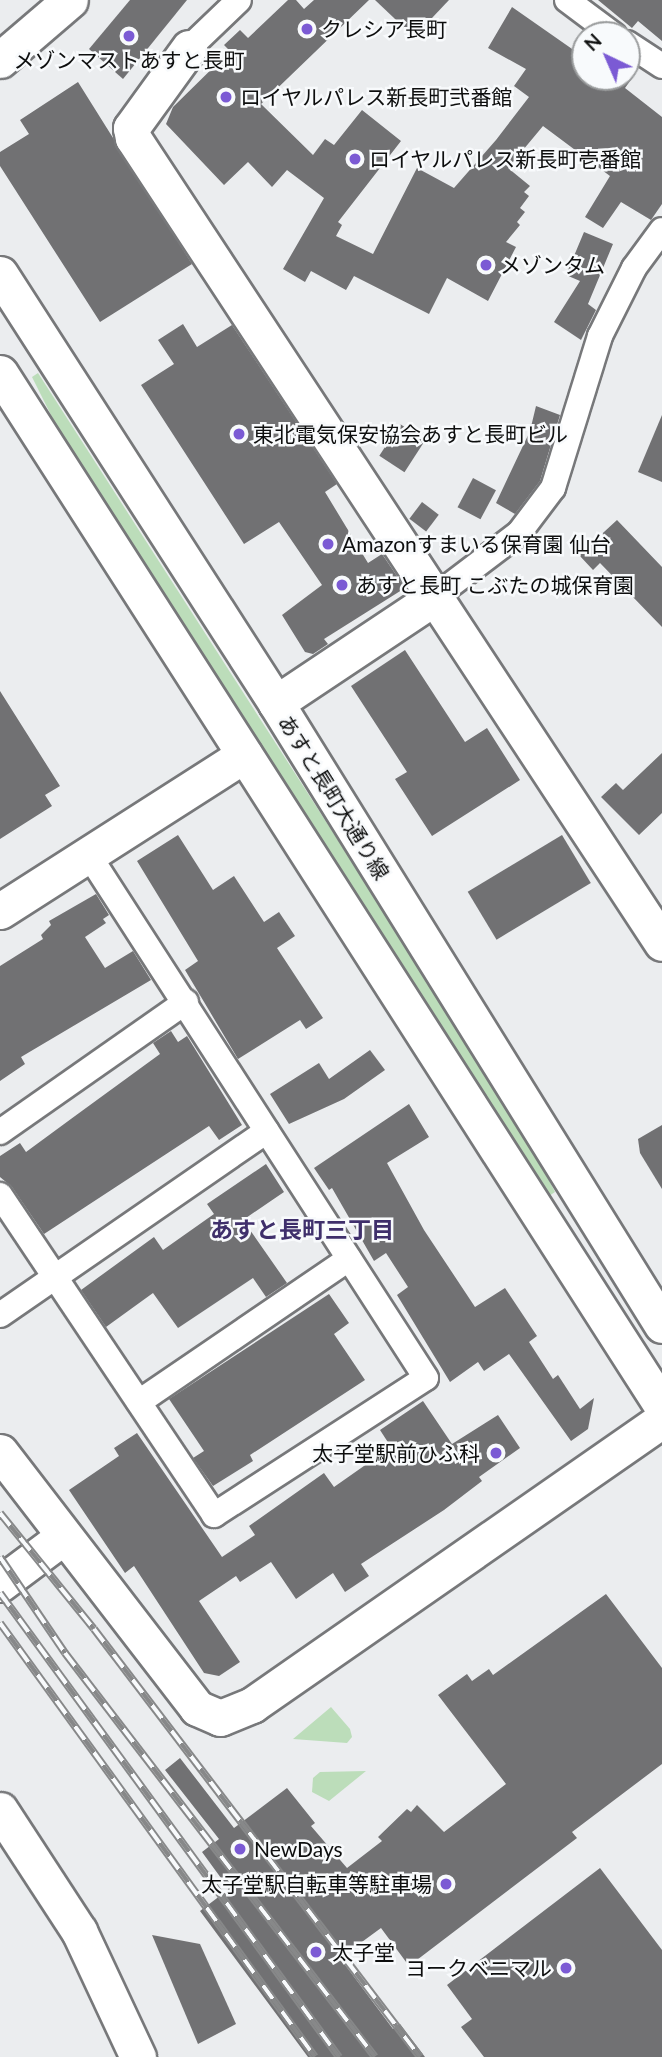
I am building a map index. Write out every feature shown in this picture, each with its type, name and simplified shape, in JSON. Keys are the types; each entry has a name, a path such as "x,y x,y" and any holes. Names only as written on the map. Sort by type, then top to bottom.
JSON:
{"street":[{"path":"0,60 70,0"},
{"path":"239,0 189,48 131,128 133,138 432,599 662,943"},
{"path":"567,0 595,21"},
{"path":"641,53 662,66"},
{"path":"276,703 432,599 519,533 553,488 600,335 634,268 662,230"},
{"name":"あすと長町大通り線","path":"0,274 276,703 662,1325"},
{"path":"0,373 662,1406"},
{"path":"0,911 244,755"},
{"path":"0,1195 214,1516 426,1378 186,1002 88,855"},
{"path":"0,1132 186,1002"},
{"path":"0,1315 267,1131"},
{"path":"139,1402 349,1259"},
{"path":"0,1452 63,1538 197,1707 220,1718 253,1705 662,1420"},
{"path":"0,1584 63,1538"},
{"path":"0,1810 79,1931 138,2057"}],"green space":[{"path":"38,373 524,1130 555,1192 549,1196 55,423 32,377"},
{"path":"331,1707 350,1729 352,1737 347,1743 293,1739"},
{"path":"366,1771 329,1801 312,1792 313,1778 320,1772"}],"building":[{"name":"メゾンマストあすと長町","path":"130,0 187,0 123,79 89,49"},
{"path":"288,0 296,0 304,9 314,0 369,0 261,104 313,155 325,139 334,145 362,110 401,141 338,222 342,225 336,236 373,254 417,168 454,188 529,97 514,86 526,69 488,48 512,7 571,48 571,91 629,91 662,117 662,204 651,220 621,202 603,228 585,217 610,176 543,126 508,168 530,186 524,192 529,196 520,208 525,212 517,222 520,225 506,242 516,247 488,301 447,278 429,314 354,276 346,290 311,271 305,282 283,269 324,198 287,170 272,187 248,162 224,185 166,124 173,107 230,51 224,45 240,30 248,38"},
{"path":"375,0 449,0 414,37"},
{"path":"598,0 662,0 662,41 641,21 624,21"},
{"path":"78,82 192,264 100,322 0,166 0,152 29,134 20,120"},
{"path":"584,232 613,244 588,304 596,310 581,340 554,322 580,281 566,275"},
{"name":"東北電気保安協会あすと長町ビル","path":"183,324 197,347 232,325 337,484 325,492 368,563 382,554 405,588 324,639 328,644 313,654 305,652 282,615 322,585 279,522 244,544 141,385 174,364 158,340"},
{"path":"536,406 560,415 540,481 515,514 496,503 530,431"},
{"path":"662,415 662,482 638,472"},
{"path":"400,424 425,440 404,472 379,456"},
{"path":"473,478 496,490 480,519 458,507"},
{"path":"422,502 439,515 426,531 409,519"},
{"path":"617,520 662,567 662,627 600,563 593,570 579,555"},
{"path":"405,650 465,742 487,728 520,780 432,836 395,779 407,772 351,686"},
{"path":"0,691 60,786 45,795 52,806 0,839"},
{"path":"662,753 662,813 639,835 601,797 616,783 623,790"},
{"path":"178,835 213,890 234,876 264,922 279,912 295,936 277,948 323,1018 306,1029 300,1020 238,1059 185,970 198,961 137,861"},
{"path":"562,835 591,883 497,940 468,892"},
{"path":"96,894 109,915 103,919 106,923 85,937 105,968 133,951 151,980 21,1057 25,1064 0,1081 0,966 43,939 41,935 51,925 49,921"},
{"path":"171,1031 178,1042 187,1036 242,1125 219,1140 209,1126 44,1234 12,1187 0,1177 0,1156 20,1143 26,1152 160,1054 153,1043"},
{"path":"370,1050 385,1070 344,1099 289,1124 270,1094 319,1063 329,1079"},
{"path":"409,1104 429,1137 387,1163 424,1230 475,1307 505,1288 537,1336 529,1342 553,1379 558,1375 580,1409 594,1398 588,1429 571,1441 509,1354 484,1371 478,1362 450,1382 397,1295 408,1287 386,1253 374,1261 332,1188 329,1190 314,1168"},
{"path":"662,1125 662,1189 640,1153 638,1139"},
{"path":"266,1164 284,1192 243,1220 287,1283 266,1297 253,1278 178,1328 153,1293 106,1327 81,1290 154,1237 163,1250 214,1214 207,1204"},
{"path":"329,1294 349,1323 334,1334 365,1380 250,1455 253,1461 213,1486 193,1458 204,1451 169,1399"},
{"path":"423,1401 452,1444 498,1415 520,1448 479,1477 482,1481 444,1510 361,1564 369,1576 345,1592 333,1573 296,1599 271,1562 240,1582 236,1576 199,1601 240,1662 219,1676 204,1673 134,1566 125,1573 69,1490 119,1456 114,1448 137,1433 222,1557 255,1535 249,1526 324,1473 334,1487 391,1447 380,1430"},
{"path":"606,1594 662,1668 662,1764 572,1832 577,1838 409,1966 381,1928 340,1958 393,2029 400,2024 425,2057 308,2057 200,1911 229,1889 202,1852 219,1839 165,1770 180,1758 234,1828 287,1788 315,1823 311,1826 347,1868 382,1841 378,1837 407,1809 411,1812 417,1805 444,1832 506,1784 438,1695 467,1674 472,1681 489,1669 493,1675"},
{"name":"ヨークベニマル","path":"600,1868 662,1950 662,2057 484,2057 461,2027 472,2019 447,1985"},
{"path":"152,1935 200,1944 236,2024 198,2044"}],"railway":[{"path":"0,1513 94,1629 420,2057"},
{"path":"0,1557 65,1653 375,2057"},
{"path":"0,1593 339,2057"},
{"path":"0,1623 315,2057"}],"place":[{"name":"クレシア長町","path":"307,29"},
{"name":"メゾンマストあすと長町","path":"129,36"},
{"name":"ロイヤルパレス新長町弐番館","path":"226,97"},
{"name":"ロイヤルパレス新長町壱番館","path":"355,159"},
{"name":"メゾンタム","path":"486,265"},
{"name":"東北電気保安協会あすと長町ビル","path":"239,434"},
{"name":"Amazonすまいる保育園 仙台","path":"328,544"},
{"name":"あすと長町 こぶたの城保育園","path":"342,585"},
{"name":"太子堂駅前ひふ科","path":"496,1453"},
{"name":"NewDays","path":"240,1849"},
{"name":"太子堂駅自転車等駐車場","path":"446,1884"},
{"name":"太子堂","path":"316,1952"},
{"name":"ヨークベニマル","path":"566,1968"}],"district":[{"name":"あすと長町三丁目","path":"302,1229"}]}
